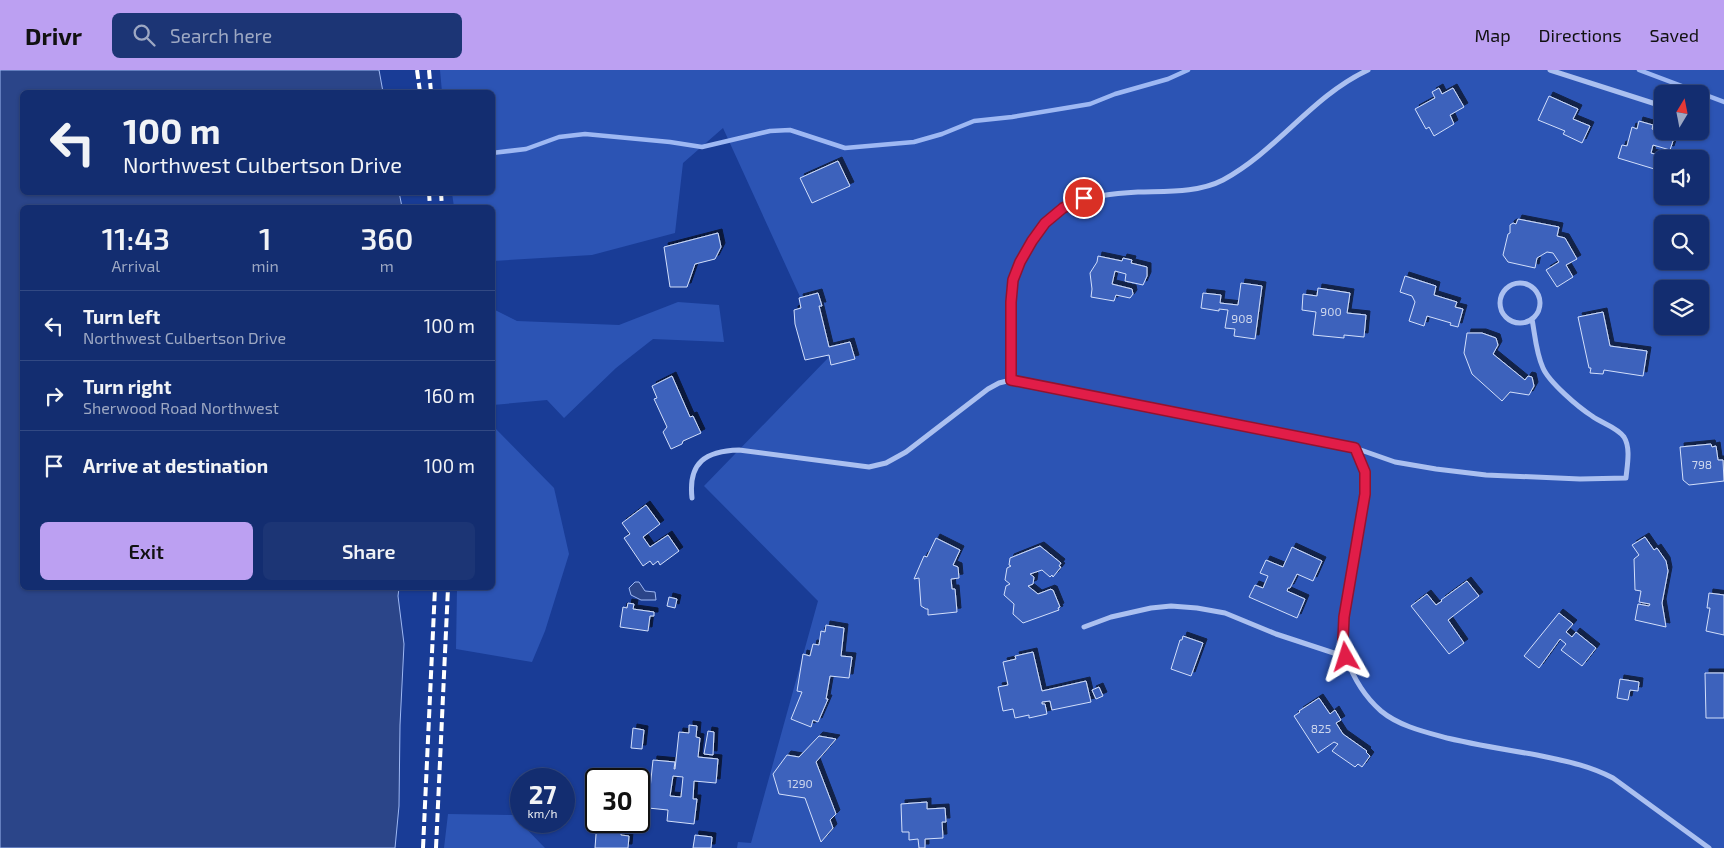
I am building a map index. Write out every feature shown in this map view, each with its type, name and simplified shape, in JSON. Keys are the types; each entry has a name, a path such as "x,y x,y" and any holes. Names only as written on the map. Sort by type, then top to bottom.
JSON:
{"street":[{"path":"1011,380 1011,302 1013,280 1020,262 1045,223 1063,208 1084,198 1110,194 1202,188 1221,181 1240,170 1345,82 1368,70"},
{"path":"1550,70 1654,103"},
{"path":"692,498 691,486 694,472 699,462 709,455 723,450 739,450 850,466 869,467 886,463 906,452 988,389 999,383 1011,380 1355,448 1395,462 1436,469 1486,475 1580,479 1626,478 1627,453 1623,436 1581,408 1545,371 1538,351 1532,320 1540,307 1537,292 1529,285 1524,284 1509,287 1502,295 1501,300 1504,315 1517,323 1532,320"},
{"path":"1355,448 1365,472 1365,494 1344,617 1343,639 1346,657 1352,674 1364,692 1381,711 1403,724 1429,733 1577,763 1596,769 1613,778 1709,848"},
{"path":"1084,627 1110,617 1150,608 1170,606 1197,608 1225,614 1276,634 1346,657"}],"shaded area":[{"path":"0,70 379,70 383,90 20,90 20,195 400,195 402,205 20,205 20,590 399,590 404,644 399,806 395,848 0,848"},
{"path":"440,70 1724,70 1724,848 737,848 738,842 751,843 818,601 704,486 828,358 723,128 683,163 675,233 592,255 495,261 495,205 454,205 452,195 495,195 495,90 442,90"},
{"path":"678,302 719,305 724,342 653,339 616,368 564,418 547,400 495,405 495,310 517,321 619,325"},
{"path":"495,428 554,488 569,554 545,631 532,662 456,649 457,590 495,590"},
{"path":"635,582 639,582 645,591 655,592 656,600 641,600 631,595 629,588"},
{"path":"448,814 510,815 510,833 530,833 545,848 444,848"}],"building":[{"path":"1439,88 1442,94 1453,88 1464,107 1450,115 1454,124 1434,136 1429,127 1426,129 1415,109 1435,98 1432,92"},
{"path":"1549,96 1578,109 1573,119 1590,126 1582,143 1563,134 1565,131 1538,120"},
{"path":"1639,121 1653,125 1654,140 1673,140 1670,150 1653,145 1651,153 1654,154 1654,169 1618,158 1622,145 1627,146 1632,127 1637,129"},
{"path":"838,161 850,186 812,203 800,178"},
{"path":"1518,219 1559,227 1557,236 1565,238 1577,259 1566,265 1573,277 1557,287 1546,270 1559,262 1553,253 1547,252 1537,258 1535,268 1508,262 1503,255 1508,234 1510,233 1510,225 1516,224"},
{"path":"718,233 721,247 715,259 695,264 687,287 670,287 664,247"},
{"path":"1098,256 1122,261 1123,258 1132,260 1131,263 1147,267 1147,276 1143,285 1125,281 1126,274 1115,271 1112,284 1132,289 1133,294 1130,298 1116,295 1114,301 1091,297 1090,273 1097,262"},
{"path":"1405,276 1436,286 1434,295 1457,302 1455,307 1463,309 1458,327 1427,316 1424,326 1409,321 1415,302 1412,296 1400,292"},
{"path":"1241,283 1262,286 1255,339 1234,336 1235,329 1225,328 1228,310 1219,309 1219,311 1201,308 1203,293 1221,295 1220,303 1238,305"},
{"path":"1318,288 1350,293 1347,313 1366,315 1364,337 1344,335 1344,338 1313,335 1316,312 1302,310 1303,294 1317,296"},
{"path":"818,293 822,306 819,306 829,347 850,342 855,359 831,365 829,355 805,360 795,324 794,310 801,308 799,298"},
{"path":"1603,312 1610,346 1647,351 1643,376 1604,370 1603,374 1590,373 1591,368 1589,368 1578,317"},
{"path":"1467,333 1482,333 1496,338 1498,345 1493,354 1525,380 1528,376 1532,377 1534,386 1529,395 1510,392 1502,401 1472,374 1464,353"},
{"path":"672,376 690,417 693,416 701,433 671,449 663,432 667,427 654,399 657,398 652,386"},
{"path":"1711,444 1712,447 1716,446 1718,460 1723,460 1724,481 1689,485 1683,480 1680,447"},
{"path":"646,505 660,524 643,537 650,547 668,535 679,551 660,565 658,561 653,565 650,561 643,566 624,538 630,534 622,523"},
{"path":"1645,537 1654,550 1657,548 1666,561 1668,571 1662,603 1666,627 1635,620 1638,604 1649,606 1650,604 1639,602 1641,591 1635,590 1634,559 1639,555 1632,545"},
{"path":"936,538 960,550 953,565 958,567 959,578 951,579 952,589 955,589 957,612 928,615 928,609 921,606 919,578 914,579 924,556 927,557"},
{"path":"1040,546 1061,563 1059,566 1061,567 1053,577 1052,575 1050,577 1042,570 1030,574 1034,577 1033,584 1028,586 1038,594 1053,590 1060,607 1058,608 1059,610 1023,623 1013,614 1014,604 1004,595 1006,586 1010,584 1005,580 1007,568 1011,566 1009,565 1010,558"},
{"path":"1292,547 1322,561 1313,581 1297,574 1290,588 1288,588 1287,591 1305,599 1297,618 1249,597 1255,585 1263,588 1268,576 1260,573 1266,560 1283,567"},
{"path":"1467,581 1479,596 1448,620 1464,643 1449,654 1411,606 1427,594 1436,605"},
{"path":"1709,593 1724,595 1724,635 1706,631 1710,608 1707,608"},
{"path":"669,597 677,599 675,608 667,606"},
{"path":"628,603 634,604 633,609 654,612 654,616 650,616 648,631 620,627 623,607 627,608"},
{"path":"1559,613 1573,624 1566,632 1572,637 1576,632 1596,648 1582,666 1561,650 1566,644 1560,639 1539,668 1524,656"},
{"path":"826,625 844,628 841,656 852,657 849,678 830,676 826,699 828,699 818,722 813,720 811,727 791,719 802,692 797,691 803,654 810,656 813,644 819,645 821,631 825,632"},
{"path":"1183,636 1203,643 1191,676 1171,669"},
{"path":"1033,652 1042,691 1086,681 1091,702 1052,710 1050,701 1042,702 1042,704 1045,704 1047,714 1029,718 1029,715 1015,718 1013,709 1003,711 998,687 1008,685 1003,662 1016,659 1015,656"},
{"path":"1705,673 1724,673 1724,718 1706,718"},
{"path":"1620,679 1639,682 1638,691 1630,690 1628,700 1617,698"},
{"path":"1099,687 1103,696 1096,699 1092,690"},
{"path":"1319,698 1330,714 1335,710 1341,720 1336,723 1343,734 1367,751 1370,756 1362,767 1358,764 1355,767 1332,751 1338,744 1334,742 1318,753 1294,716"},
{"path":"689,725 697,726 696,737 700,738 698,757 718,759 716,783 694,781 693,799 697,799 694,824 667,821 668,810 650,808 653,760 675,762 675,769 679,732 689,733","holes":["673,776 683,777 681,797 670,796"]},
{"path":"633,728 644,730 642,749 631,748"},
{"path":"708,731 714,732 713,755 704,754"},
{"path":"819,736 836,739 816,762 836,814 830,820 833,828 821,842 805,798 779,794 773,774 787,755 799,757"},
{"path":"927,802 927,809 945,808 946,822 942,822 943,838 925,839 925,848 919,848 918,839 909,840 909,832 902,832 901,804"},
{"path":"596,833 621,833 621,835 629,836 628,848 595,848"},
{"path":"695,835 712,837 711,848 693,848"}],"waterway":[{"path":"495,153 526,149 559,137 585,134 702,147 770,131 790,130 845,148 914,142 942,134 974,121 1012,117 1090,104 1115,94 1168,79 1188,70"},
{"path":"1639,70 1724,102"}],"railway":[{"path":"417,70 420,90"},
{"path":"429,70 431,90"},
{"path":"429,195 430,205"},
{"path":"441,195 442,205"},
{"path":"423,848 435,590"},
{"path":"436,848 448,590"}],"route":[{"path":"1084,198 1063,208 1045,223 1020,262 1013,280 1011,302 1011,380 1355,448 1365,472 1365,494 1344,617 1343,639 1346,657"}]}
